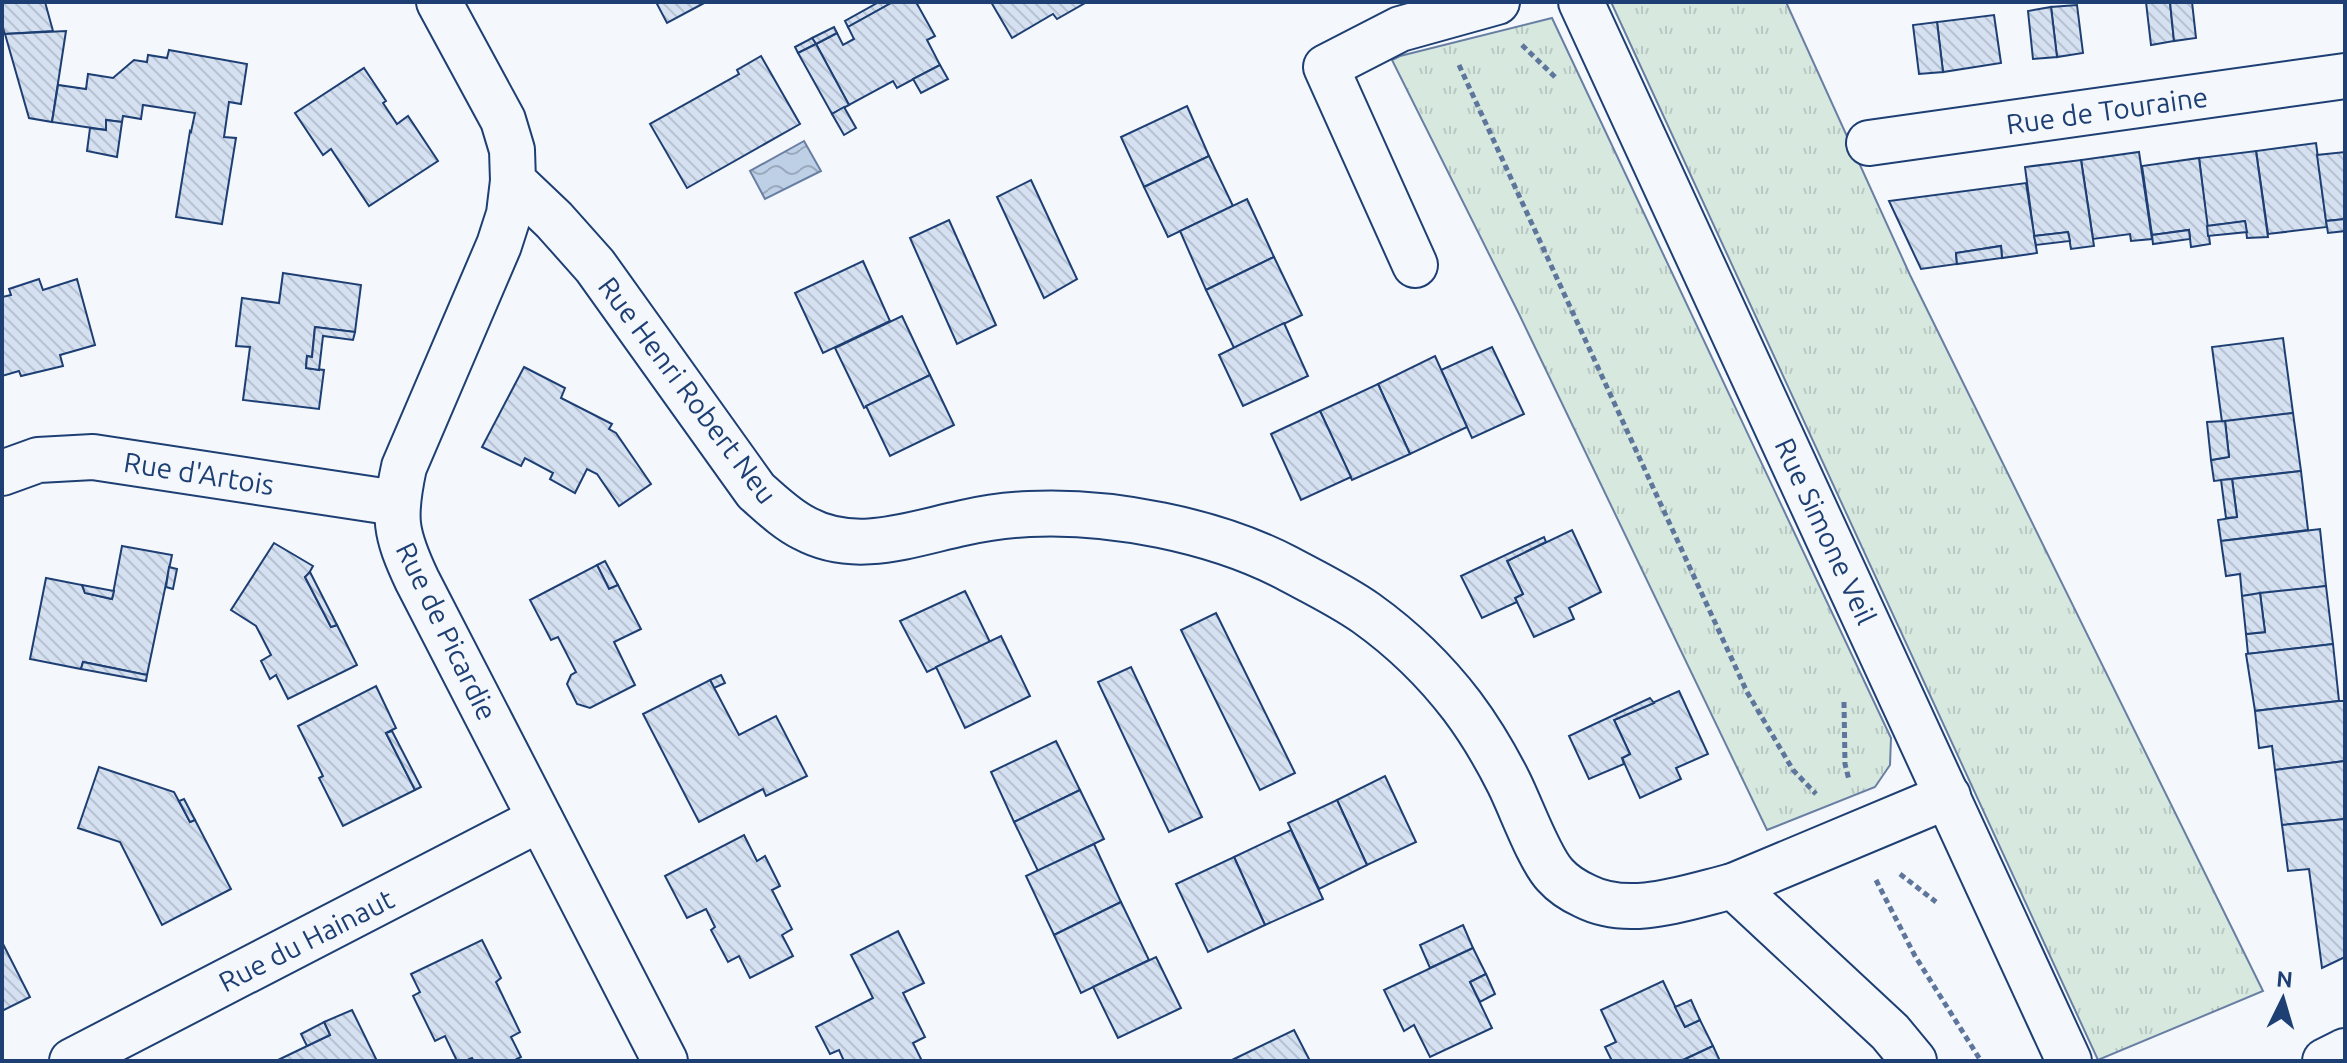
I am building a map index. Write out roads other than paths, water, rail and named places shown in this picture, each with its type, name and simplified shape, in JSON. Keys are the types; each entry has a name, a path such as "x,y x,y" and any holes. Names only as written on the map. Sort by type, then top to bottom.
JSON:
{"street":[{"path":"439,2 503,120 512,150 513,181"},
{"path":"1415,265 1326,67 1400,29 1497,2"},
{"name":"Rue Simone Veil","path":"1581,2 2069,1061"},
{"name":"Rue de Touraine","path":"1869,143 2345,76"},
{"name":"Rue de Picardie","path":"513,181 509,214 499,245 404,467 396,503 397,527 406,556 665,1061"},
{"name":"Rue Henri Robert Neu","path":"513,181 554,220 595,266 756,491 780,513 805,529 838,540 866,542 898,539 996,516 1115,516 1217,541 1275,562 1366,613 1435,676 1461,705 1486,742 1509,782 1553,874 1587,898 1613,905 1649,905 1733,886 1948,796"},
{"name":"Rue d'Artois","path":"2,473 38,460 93,457 396,503"},
{"name":"Rue du Hainaut","path":"72,1061 540,819"},
{"path":"1733,886 1890,1032 1914,1061"},
{"path":"2325,1061 2345,1051"}],"water":[{"path":"804,141 821,171 765,199 750,171"}]}
